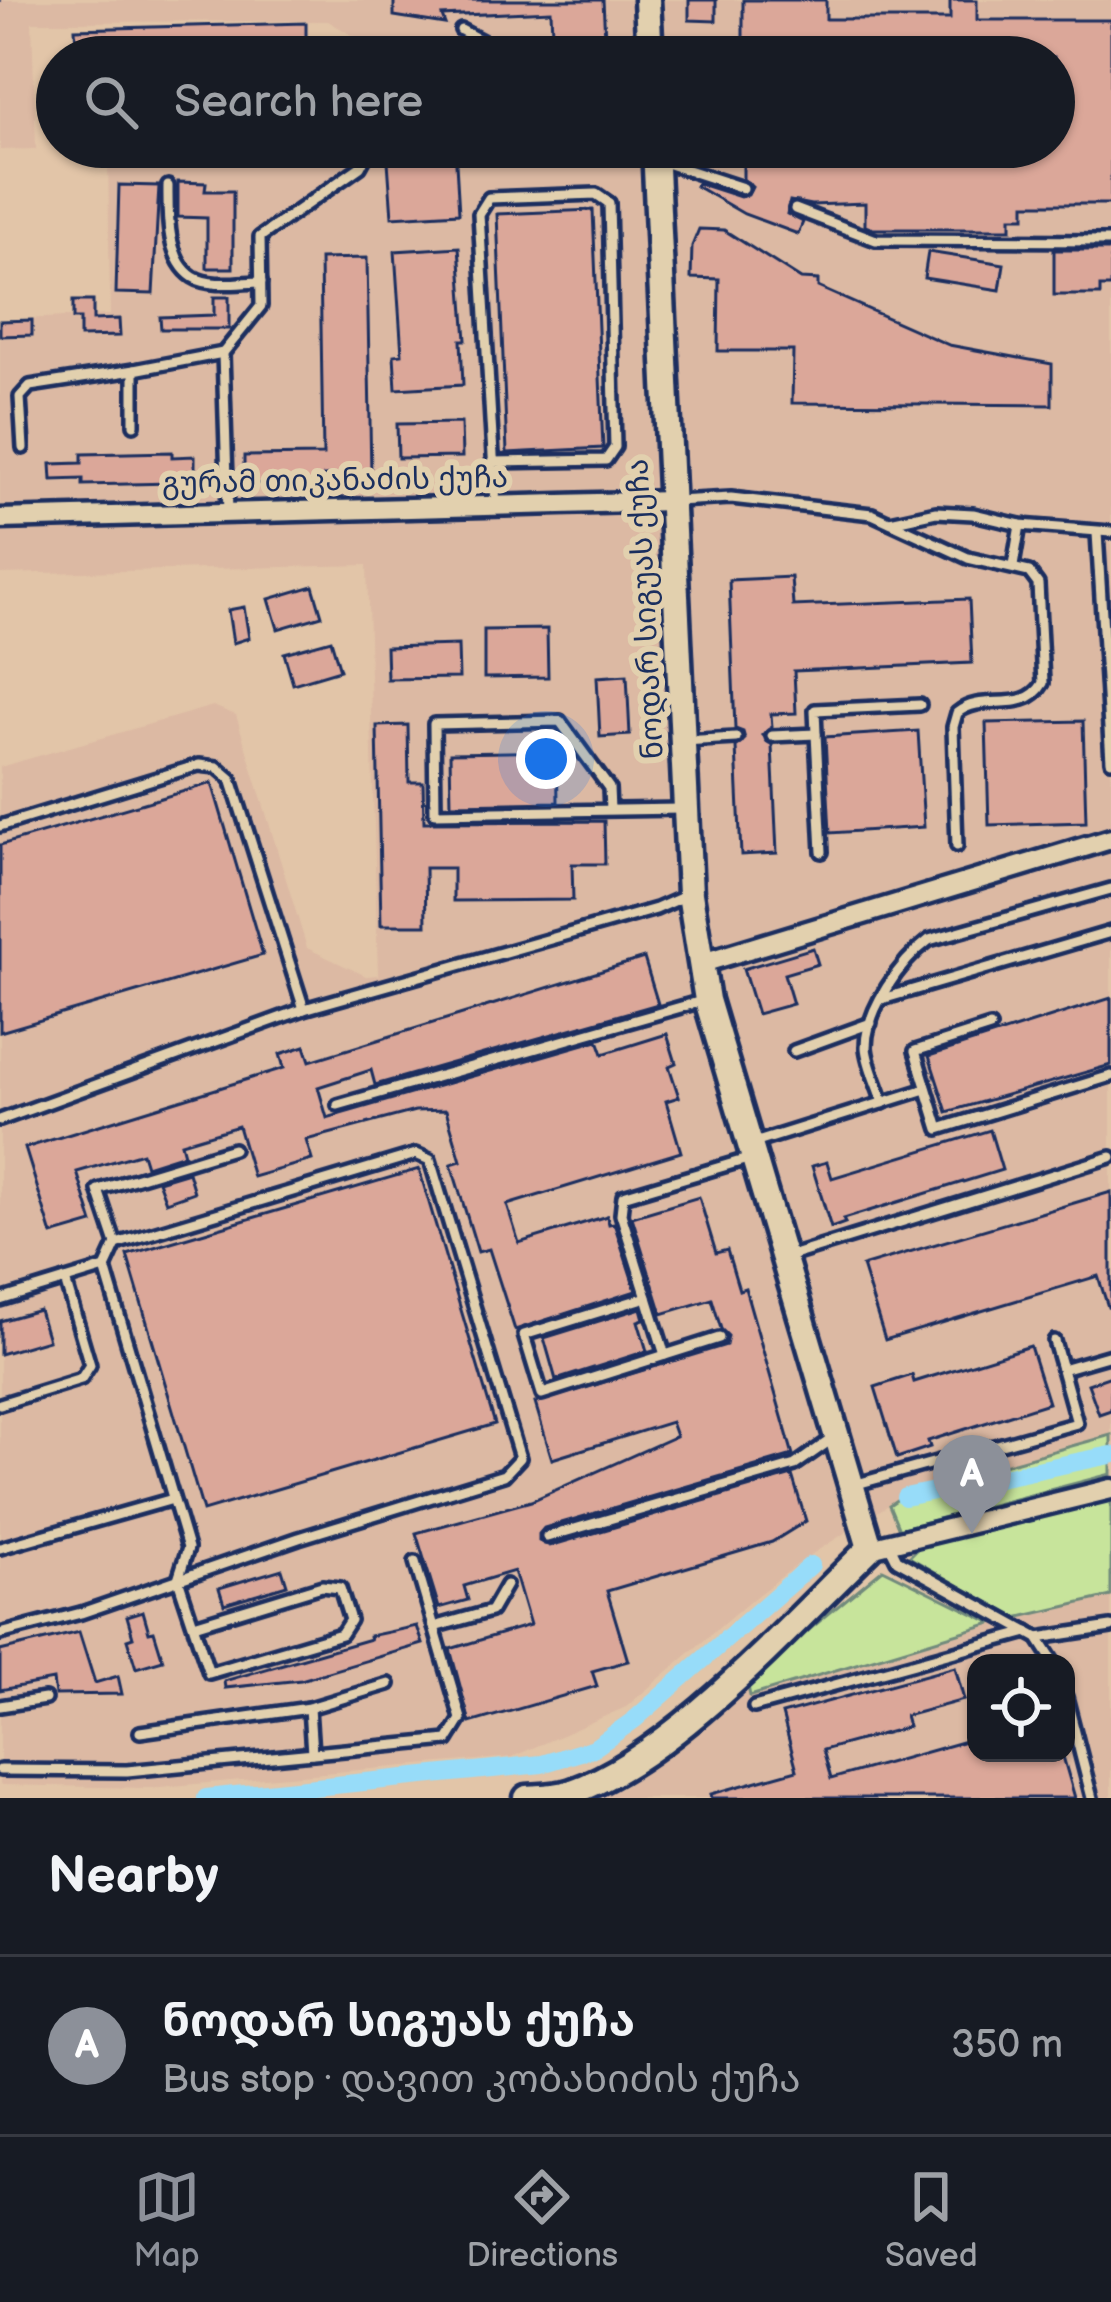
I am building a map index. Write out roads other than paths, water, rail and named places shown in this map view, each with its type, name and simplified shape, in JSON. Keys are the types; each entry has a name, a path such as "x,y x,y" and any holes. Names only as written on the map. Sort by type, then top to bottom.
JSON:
{"street":[{"path":"647,0 649,36"},
{"name":"ნოდარ სიგუას ქუჩა","path":"656,168 689,894 707,1000 749,1152 851,1486 879,1546"},
{"name":"გურამ თიკანაძის ქუჩა","path":"0,519 671,501"},
{"path":"702,963 1111,838"},
{"path":"527,1798 567,1794 612,1775 640,1755 728,1685 879,1546 1111,1489"}],"lane":[{"path":"461,30 472,36"},
{"path":"22,448 20,397 30,386 223,353 261,306 260,237 357,168"},
{"path":"693,168 743,188"},
{"path":"168,186 169,232 183,265 194,277 209,282 261,282"},
{"path":"492,462 606,460 615,447 609,203 596,194 489,199 478,214 492,462 496,507"},
{"path":"795,208 876,240 1111,241"},
{"path":"223,353 228,513"},
{"path":"134,370 134,425"},
{"path":"671,501 731,498 872,514 968,558 1029,572 1038,584 1043,683 1023,701 978,703 957,713 953,727 957,846"},
{"path":"890,522 936,512 1111,532"},
{"path":"1013,566 1020,525"},
{"path":"1096,533 1111,761"},
{"path":"822,852 815,710 920,704"},
{"path":"610,811 610,788 560,721 434,724 436,813 610,811 686,809"},
{"path":"772,736 817,734"},
{"path":"683,741 736,738"},
{"path":"0,826 199,765 217,767 231,778 304,1009"},
{"path":"883,1102 866,1048 871,1023 914,951 929,940 1111,889"},
{"path":"0,1120 304,1009 656,910 689,894"},
{"path":"883,999 1111,932"},
{"path":"338,1106 707,1000"},
{"path":"794,1051 871,1023"},
{"path":"990,1028 915,1051 939,1129 1111,1076"},
{"path":"665,1355 621,1214 623,1196 926,1089"},
{"path":"194,1625 322,1586 340,1588 350,1620 341,1634 209,1672 178,1580 188,1548 105,1268 116,1244 98,1190 233,1149"},
{"path":"0,1634 80,1613 503,1475 520,1458 430,1160 416,1154 116,1244"},
{"path":"782,1258 1111,1157"},
{"path":"0,1300 105,1268"},
{"path":"0,1404 86,1374 89,1365 65,1280"},
{"path":"647,1297 524,1335 542,1394 719,1338"},
{"path":"851,1486 1077,1423 1054,1342"},
{"path":"1061,1369 1111,1355"},
{"path":"547,1538 795,1465 836,1436"},
{"path":"0,1548 173,1499"},
{"path":"879,1546 1033,1635 1047,1654"},
{"path":"0,1770 128,1771 448,1740 461,1719 415,1562"},
{"path":"434,1628 491,1612 506,1585"},
{"path":"754,1707 1033,1635 1111,1628"},
{"path":"140,1732 309,1708 389,1684"},
{"path":"0,1706 45,1699"},
{"path":"309,1708 312,1753"},
{"path":"1075,1732 1092,1798"}],"waterway":[{"path":"905,1497 1111,1455"},
{"path":"206,1798 542,1764 594,1748 634,1720 811,1565"}],"place":[{"name":"ნოდარ სიგუას ქუჩა","path":"972,1534"}]}
